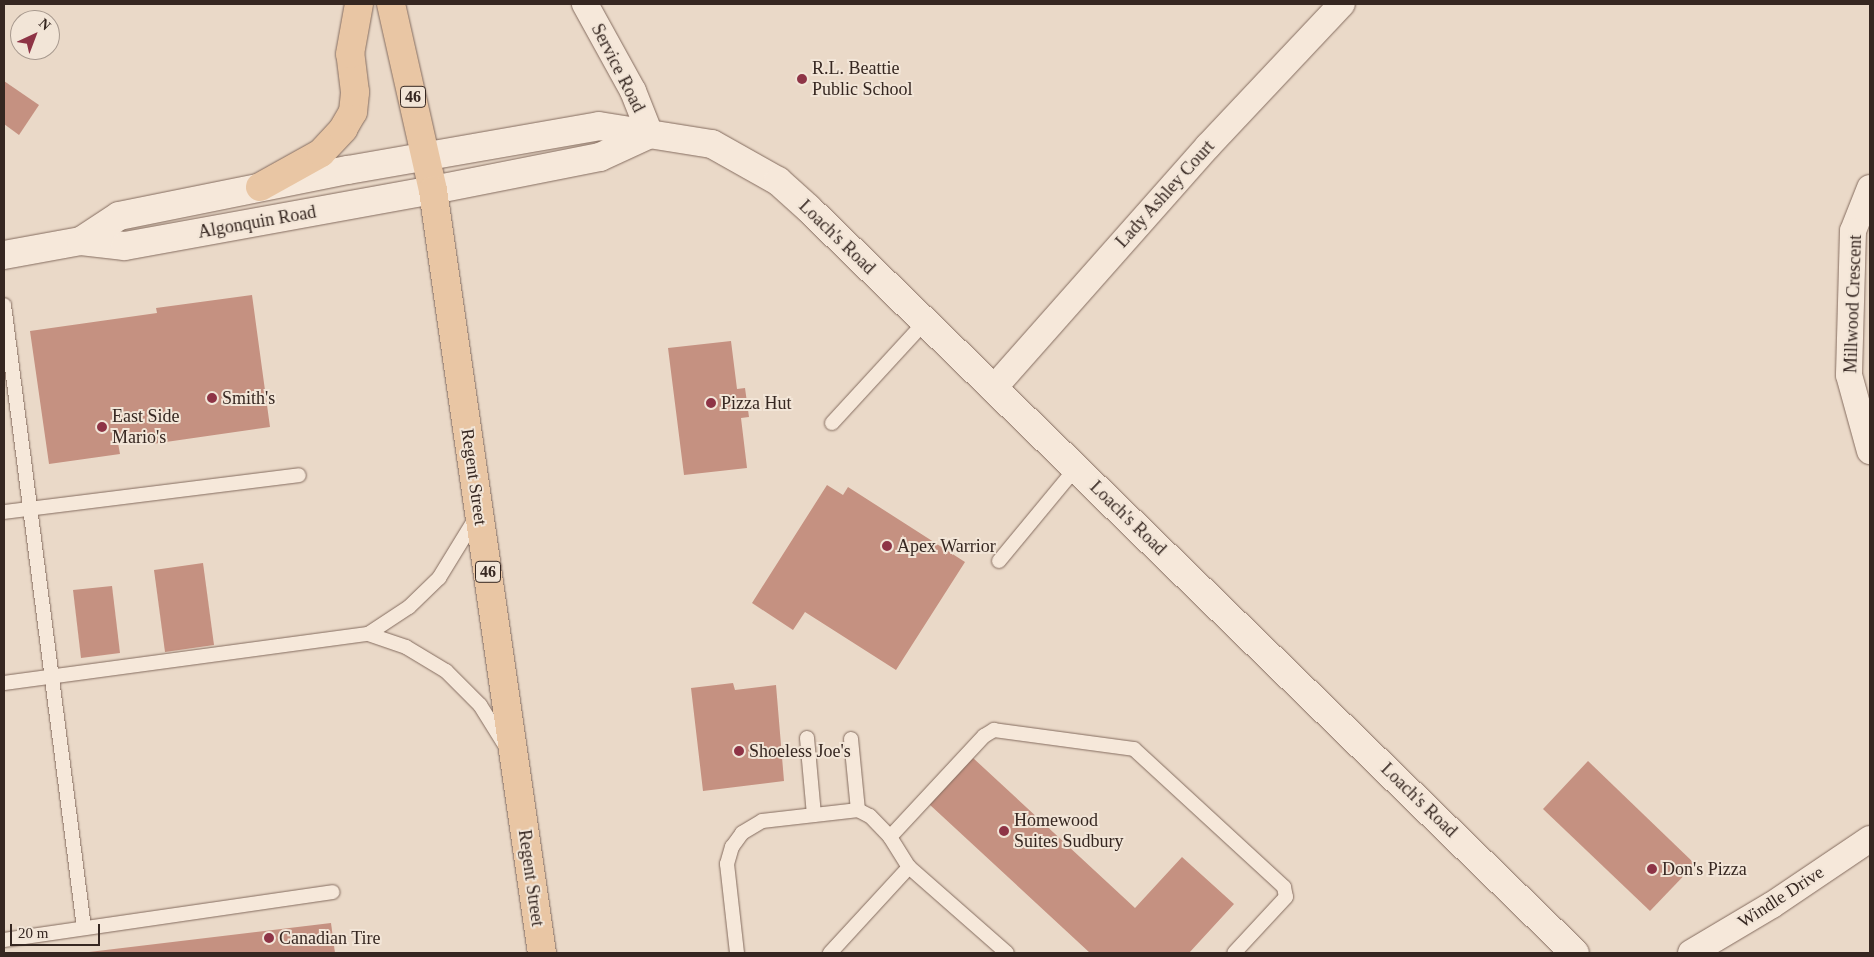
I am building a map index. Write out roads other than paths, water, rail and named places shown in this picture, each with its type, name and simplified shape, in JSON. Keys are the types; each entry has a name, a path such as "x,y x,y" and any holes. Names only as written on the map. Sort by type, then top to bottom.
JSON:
{"main road":[{"path":"260,187 321,153 343,130 353,112 355,92 350,54 359,4"},
{"name":"Regent Street","path":"391,4 433,190 542,953"}],"street":[{"name":"Service Road","path":"585,4 633,92 650,134"},
{"name":"Lady Ashley Court","path":"993,389 1208,146 1342,4"},
{"name":"Loach's Road","path":"425,156 599,126 712,144 778,181 1575,953"},
{"path":"433,190 600,157 650,134"},
{"name":"Algonquin Road","path":"81,241 119,216 425,156"},
{"name":"Millwood Crescent","path":"1870,188 1853,231 1849,375 1870,451"},
{"name":"Algonquin Road","path":"4,255 81,241 125,246 433,190"},
{"name":"Windle Drive","path":"1691,953 1772,906 1870,839"}],"lane":[{"path":"4,305 84,928"},
{"path":"832,422 925,322"},
{"path":"999,561 1076,468"},
{"path":"4,512 299,475"},
{"path":"4,683 368,634 409,607 439,578 479,512"},
{"path":"368,634 406,647 446,670 480,705 515,761"},
{"path":"890,837 984,736 994,730 1134,749 1284,887 1286,897 1234,953"},
{"path":"807,738 814,815"},
{"path":"851,739 858,810"},
{"path":"737,953 727,864 732,847 742,833 762,821 858,810 870,816 890,837 909,867 1007,953"},
{"path":"830,953 909,867"},
{"path":"4,940 333,892"}],"place":[{"name":"R.L. Beattie Public School","path":"802,79"},
{"name":"Smith's","path":"212,398"},
{"name":"Pizza Hut","path":"711,403"},
{"name":"East Side Mario's","path":"102,427"},
{"name":"Apex Warrior","path":"887,546"},
{"name":"Shoeless Joe's","path":"739,751"},
{"name":"Homewood Suites Sudbury","path":"1004,831"},
{"name":"Don's Pizza","path":"1652,869"},
{"name":"Canadian Tire","path":"269,938"}]}
